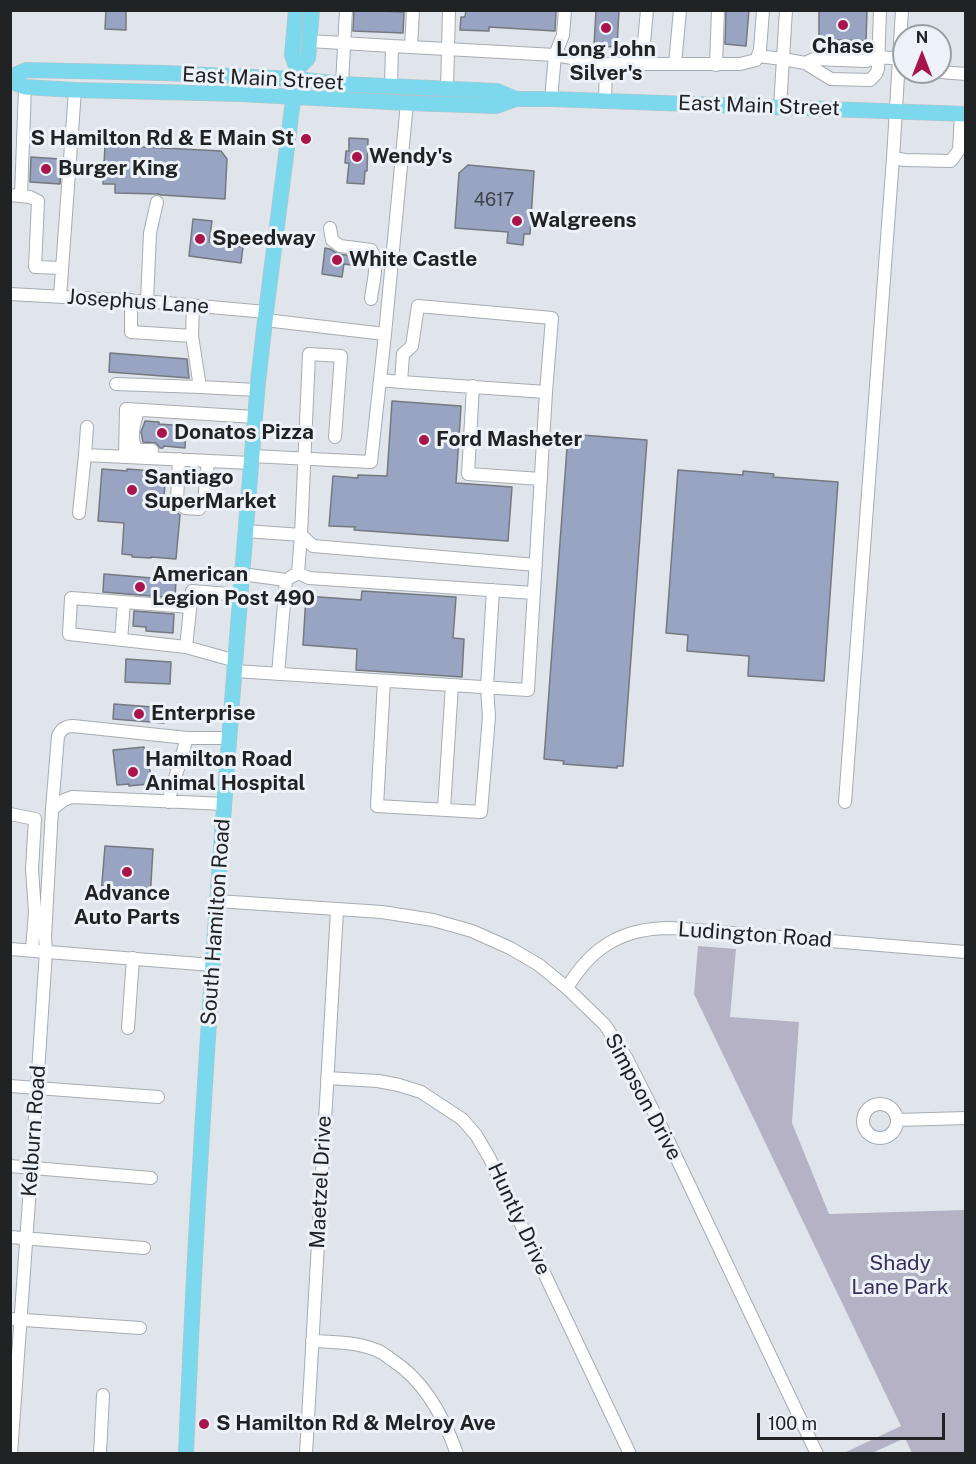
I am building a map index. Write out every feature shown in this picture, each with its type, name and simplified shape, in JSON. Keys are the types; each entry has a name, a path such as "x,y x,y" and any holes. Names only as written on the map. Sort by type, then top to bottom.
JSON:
{"main road":[{"name":"South Hamilton Road","path":"186,1454 191,1324 212,965 257,390 297,74 292,55 296,10"},
{"name":"South Hamilton Road","path":"297,74 308,58 312,10"},
{"name":"East Main Street","path":"15,82 26,70 297,74 342,84 497,91 516,99"},
{"name":"East Main Street","path":"15,82 75,90 241,94 407,103 496,106 516,99 552,99 963,114"}],"street":[{"path":"342,84 346,10"},
{"path":"411,47 413,10"},
{"path":"447,89 449,10"},
{"path":"552,99 555,55 563,35 565,10"},
{"path":"642,64 647,10"},
{"path":"675,64 680,10"},
{"path":"716,65 717,10"},
{"path":"309,41 555,55 606,64 740,64 756,60 758,56 763,10"},
{"path":"780,107 786,10"},
{"path":"758,56 805,63 831,80 867,81 876,75 878,69 880,10"},
{"path":"391,87 392,46"},
{"path":"805,63 814,59 866,61 878,57 892,58"},
{"path":"606,64 606,101"},
{"path":"15,82 16,196 30,197 38,201 35,267 62,268"},
{"path":"845,802 900,84"},
{"path":"60,297 75,90"},
{"path":"85,454 207,461 303,459 371,462 407,103"},
{"path":"893,158 951,161 959,150 963,114"},
{"path":"147,302 150,233 157,202"},
{"path":"330,228 332,240 340,246 371,250 374,254 371,299"},
{"name":"Josephus Lane","path":"10,294 193,305 385,334"},
{"path":"131,300 131,332 192,336"},
{"path":"193,305 192,336 200,387"},
{"path":"190,607 71,598 69,634 186,647 235,666 278,674 528,690 552,318 418,306 412,346 403,354 401,382"},
{"path":"298,573 309,354 340,357 335,438"},
{"path":"380,380 546,392"},
{"path":"116,384 257,390"},
{"path":"473,386 468,474 541,479"},
{"path":"125,456 126,409 255,417"},
{"path":"138,410 134,425 134,446 138,450 160,451 176,459"},
{"path":"79,513 87,428"},
{"path":"176,459 177,501 185,508 199,509 204,502 207,461"},
{"path":"246,531 301,535 314,546 536,565"},
{"path":"242,574 286,580 298,573"},
{"path":"298,573 309,579 534,593"},
{"path":"278,674 286,580"},
{"path":"384,681 377,806 482,812 489,717 487,687 494,590"},
{"path":"186,647 192,591 241,595"},
{"path":"121,640 124,602"},
{"path":"444,809 452,685"},
{"name":"Kelburn Road","path":"11,1454 16,1320 27,1238 38,1088 52,809 58,736 60,731 67,726 186,738"},
{"path":"168,802 186,738 230,738"},
{"path":"52,809 72,797 225,804"},
{"path":"10,814 35,819 32,869 35,912 32,950"},
{"name":"Simpson Drive","path":"217,901 382,912 433,920 472,931 510,948 539,965 567,987 605,1025 626,1057 668,1140 817,1454"},
{"name":"Maetzel Drive","path":"306,1454 337,910"},
{"name":"Ludington Road","path":"567,987 590,956 624,934 653,928 966,952"},
{"path":"10,949 212,965"},
{"path":"128,1028 134,958"},
{"name":"Huntly Drive","path":"327,1078 399,1084 421,1092 462,1119 476,1135 489,1157 630,1454"},
{"path":"10,1086 158,1097"},
{"path":"897,1120 966,1118"},
{"path":"10,1166 151,1178"},
{"path":"10,1238 144,1248"},
{"path":"16,1320 140,1328"},
{"path":"312,1341 354,1343 378,1350 398,1364 415,1378 428,1395 452,1438 457,1454"},
{"path":"100,1454 104,1395"}],"green space":[{"name":"Shady Lane Park","path":"698,946 736,949 730,1017 799,1022 792,1123 829,1214 965,1210 965,1453 912,1453 905,1438 872,1453 844,1453 901,1426 694,994"}],"building":[{"path":"106,10 126,10 126,30 105,29"},
{"path":"354,10 404,12 403,33 353,31"},
{"path":"466,10 556,10 555,31 489,27 489,31 460,30 461,17 465,17"},
{"name":"Long John Silver's","path":"596,10 619,10 617,47 594,46"},
{"path":"726,10 749,10 746,46 725,44"},
{"name":"Chase","path":"819,10 867,10 866,41 819,39"},
{"name":"Wendy's","path":"349,138 368,139 367,171 365,171 364,184 347,183 349,163 345,163 346,151 349,151"},
{"path":"105,145 221,151 227,159 225,199 115,193 115,184 103,184"},
{"name":"Burger King","path":"31,157 60,159 60,184 30,182"},
{"name":"Walgreens","path":"468,165 534,171 530,234 524,234 523,245 507,243 508,232 455,228 459,173"},
{"path":"193,219 212,221 209,242 243,247 241,263 189,256"},
{"name":"White Castle","path":"325,248 338,254 352,256 351,265 344,264 342,277 322,274"},
{"path":"110,353 187,359 189,378 109,372"},
{"name":"Ford Masheter","path":"392,401 461,406 456,483 512,487 508,541 354,530 355,527 329,526 333,476 358,478 358,475 387,476"},
{"name":"Donatos Pizza","path":"145,421 186,426 185,448 164,446 160,448 156,443 143,442 141,432"},
{"path":"568,434 647,440 623,766 617,766 617,768 563,764 564,761 544,759"},
{"path":"102,469 166,472 163,509 174,510 180,515 176,559 132,557 132,555 122,554 124,523 98,521"},
{"path":"678,470 743,475 743,471 774,474 773,477 838,482 824,681 748,676 749,656 687,651 688,635 666,633"},
{"name":"American Legion Post 490","path":"104,574 176,580 175,598 103,592"},
{"path":"362,591 456,597 453,638 464,639 462,677 356,670 357,649 303,645 306,596 361,600"},
{"path":"134,611 174,614 173,633 146,631 146,627 133,626"},
{"path":"126,659 171,662 170,684 125,682"},
{"name":"Enterprise","path":"114,704 165,708 164,723 113,719"},
{"name":"Hamilton Road Animal Hospital","path":"144,747 146,765 149,764 151,779 148,779 148,784 117,785 113,750"},
{"name":"Advance Auto Parts","path":"105,846 153,849 150,899 101,895"}],"place":[{"name":"Chase","path":"843,25"},
{"name":"Long John Silver's","path":"606,28"},
{"name":"S Hamilton Rd & E Main St","path":"306,139"},
{"name":"Wendy's","path":"357,157"},
{"name":"Burger King","path":"46,169"},
{"name":"Walgreens","path":"517,221"},
{"name":"Speedway","path":"200,239"},
{"name":"White Castle","path":"337,260"},
{"name":"Donatos Pizza","path":"162,433"},
{"name":"Ford Masheter","path":"424,440"},
{"name":"Santiago SuperMarket","path":"132,490"},
{"name":"American Legion Post 490","path":"140,587"},
{"name":"Enterprise","path":"139,714"},
{"name":"Hamilton Road Animal Hospital","path":"133,772"},
{"name":"Advance Auto Parts","path":"127,872"},
{"name":"S Hamilton Rd & Melroy Ave","path":"204,1424"}]}
